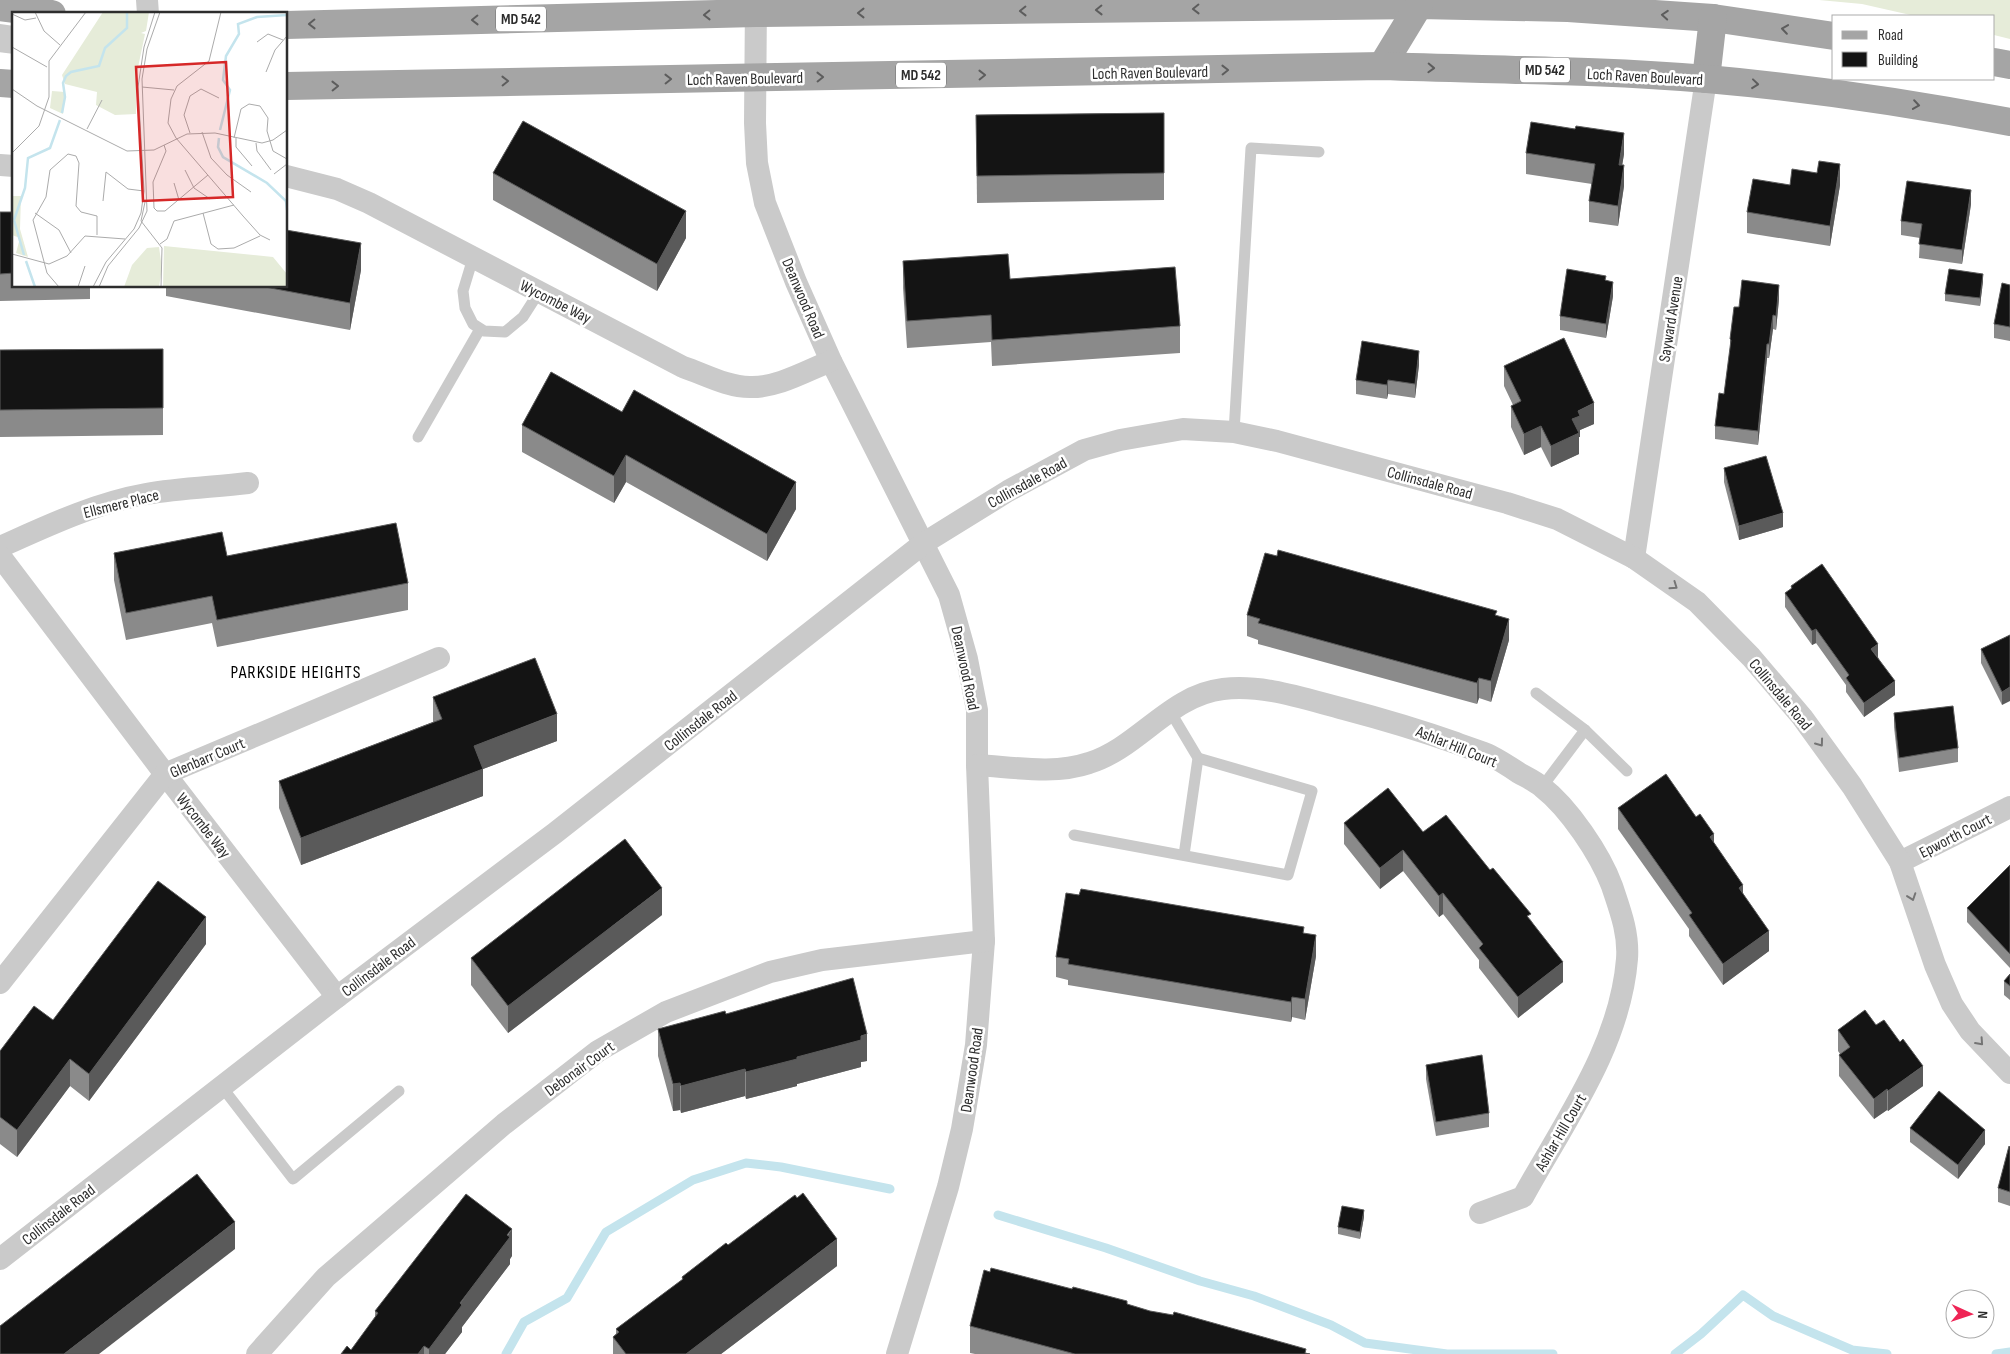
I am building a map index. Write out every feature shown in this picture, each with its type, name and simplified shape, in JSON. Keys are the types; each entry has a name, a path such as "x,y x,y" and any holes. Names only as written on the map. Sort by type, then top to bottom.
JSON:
{"main road":[{"name":"MD 542","path":"288,24 756,7 1362,3 1568,8 1713,18 1832,36"},
{"path":"1382,66 1419,5"},
{"path":"0,7 37,12"},
{"path":"1706,79 1713,18"},
{"path":"1995,62 2010,65"},
{"name":"Loch Raven Boulevard","path":"288,86 1382,66 1558,71 1706,79 1822,91 1937,108 2010,122"}],"street":[{"name":"Deanwood Road","path":"756,7 754,78 758,164 765,202 796,282 831,361 949,595 967,659 977,710 977,765 984,942 976,1045 962,1129 948,1187 897,1354"},
{"name":"Sayward Avenue","path":"1634,558 1706,79"},
{"name":"Wycombe Way","path":"288,177 337,189 369,203 683,367 734,385 749,387 772,385 831,361"},
{"name":"Collinsdale Road","path":"0,1259 337,997 563,827 924,543 1008,491 1084,450 1120,440 1182,429 1234,432 1336,456 1557,519 1634,558 1697,602 1751,657 1802,717 1852,786 1900,862 1935,965 1952,1004 1970,1031 2010,1072"},
{"name":"Ellsmere Place","path":"0,547 60,520 113,502 147,494 248,484"},
{"name":"Wycombe Way","path":"0,556 164,774 337,997"},
{"name":"Glenbarr Court","path":"0,983 164,774 439,658"},
{"name":"Ashlar Hill Court","path":"977,765 1062,769 1090,763 1136,737 1170,711 1195,696 1224,688 1261,690 1287,695 1414,728 1491,756 1542,787 1577,824 1607,872 1624,921 1628,957 1622,993 1608,1038 1577,1105 1523,1197 1480,1213"},
{"name":"Epworth Court","path":"1900,862 2010,808"},
{"name":"Debonair Court","path":"257,1354 326,1277 504,1124 598,1051 666,1012 770,972 822,960 984,942"}],"lane":[{"path":"1234,432 1251,148 1318,152"},
{"path":"473,258 463,290 465,308 473,324 480,329 484,331 505,332 523,318 539,292"},
{"path":"418,438 480,329"},
{"path":"1536,693 1585,730 1627,771"},
{"path":"1170,711 1198,758 1184,856"},
{"path":"1542,787 1585,730"},
{"path":"1074,835 1288,875 1312,790 1198,758"},
{"path":"222,1086 293,1178 399,1091"}],"green space":[{"path":"1819,0 2010,0 2010,39 1995,35 1995,15 1911,15 1862,4"}],"building":[{"path":"1164,113 1164,173 977,176 976,115"},
{"path":"523,121 686,211 657,264 493,173"},
{"path":"1531,122 1575,129 1576,126 1624,133 1619,165 1624,165 1618,206 1589,201 1595,164 1526,153"},
{"path":"1819,161 1840,164 1830,226 1747,212 1753,179 1790,185 1792,169 1817,173"},
{"path":"1907,181 1971,190 1962,250 1919,244 1922,224 1901,221"},
{"path":"0,212 12,212 12,273 0,274"},
{"path":"288,230 361,243 350,303 271,288 288,288"},
{"path":"1008,254 1010,279 1175,267 1180,326 992,340 991,315 907,321 903,261"},
{"path":"1567,269 1606,276 1605,280 1613,282 1606,324 1560,316"},
{"path":"1949,269 1983,274 1980,298 1945,294"},
{"path":"1742,280 1779,285 1776,316 1773,315 1769,344 1767,344 1758,431 1715,426 1719,393 1724,394 1734,307 1739,307"},
{"path":"2002,283 2010,285 2010,327 1994,324"},
{"path":"1564,338 1594,403 1578,411 1580,416 1572,419 1579,433 1551,446 1541,426 1524,434 1511,406 1521,401 1504,366"},
{"path":"1362,341 1419,351 1415,384 1388,380 1387,385 1356,380"},
{"path":"163,349 163,408 0,410 0,350"},
{"path":"551,372 622,412 634,390 796,482 767,534 626,455 614,476 522,425"},
{"path":"1766,456 1783,513 1739,526 1724,468"},
{"path":"396,523 408,583 217,620 212,596 126,613 114,553 222,532 227,556"},
{"path":"1278,550 1497,611 1495,615 1509,619 1491,681 1479,678 1477,683 1258,623 1260,619 1247,615 1265,553 1277,556"},
{"path":"1822,564 1878,644 1871,649 1895,681 1864,703 1846,678 1849,675 1816,629 1812,631 1785,593 1792,588 1791,586"},
{"path":"2010,635 2010,687 2002,692 1981,649"},
{"path":"535,658 557,714 474,746 483,769 301,838 279,781 442,719 433,697"},
{"path":"1953,706 1958,748 1899,758 1894,713"},
{"path":"1666,774 1696,817 1700,814 1714,834 1710,837 1743,885 1739,888 1769,931 1723,964 1689,915 1692,913 1618,808"},
{"path":"1388,788 1423,832 1446,815 1490,870 1493,868 1531,914 1527,916 1563,962 1518,997 1479,948 1483,944 1443,893 1439,896 1403,850 1380,868 1344,823"},
{"path":"625,839 662,888 508,1006 471,958"},
{"path":"2010,865 2010,954 1967,908"},
{"path":"158,881 206,917 89,1074 70,1059 17,1130 0,1117 0,1051 34,1006 53,1020"},
{"path":"1081,889 1304,927 1303,933 1316,935 1305,999 1292,997 1291,1002 1068,964 1069,959 1056,957 1066,893 1079,895"},
{"path":"2010,974 2010,986 2004,981"},
{"path":"853,978 867,1034 861,1036 861,1040 746,1072 745,1069 681,1086 680,1083 673,1084 658,1029 725,1011 726,1014"},
{"path":"1865,1010 1876,1025 1884,1020 1900,1042 1903,1039 1923,1066 1874,1099 1839,1055 1850,1047 1838,1030"},
{"path":"1482,1055 1489,1113 1436,1122 1426,1065"},
{"path":"1939,1091 1985,1130 1958,1165 1910,1128"},
{"path":"2010,1147 2010,1192 1998,1188"},
{"path":"197,1174 235,1222 64,1354 0,1354 0,1326"},
{"path":"803,1193 837,1239 686,1354 626,1354 613,1337 619,1332 616,1329 683,1279 682,1277 726,1243 728,1245 795,1195 797,1198"},
{"path":"466,1194 512,1229 507,1235 510,1237 460,1303 462,1305 429,1349 424,1346 418,1354 341,1354 347,1346 351,1350 378,1313 375,1311"},
{"path":"1342,1206 1364,1210 1360,1232 1338,1227"},
{"path":"991,1268 1127,1301 1127,1304 1150,1311 1173,1315 1174,1312 1306,1349 1305,1353 1310,1354 1075,1354 970,1326 984,1270 990,1272"}],"waterway":[{"path":"506,1354 524,1322 567,1298 606,1232 693,1180 746,1163 781,1167 890,1189"},
{"path":"998,1215 1106,1248 1200,1281 1254,1296 1331,1325 1365,1343 1447,1354 1553,1354"},
{"path":"1675,1354 1701,1334 1743,1295 1773,1316 1852,1350 1887,1354"},
{"path":"1996,1354 2010,1352"}],"district":[{"name":"PARKSIDE HEIGHTS","path":"296,672"}]}
